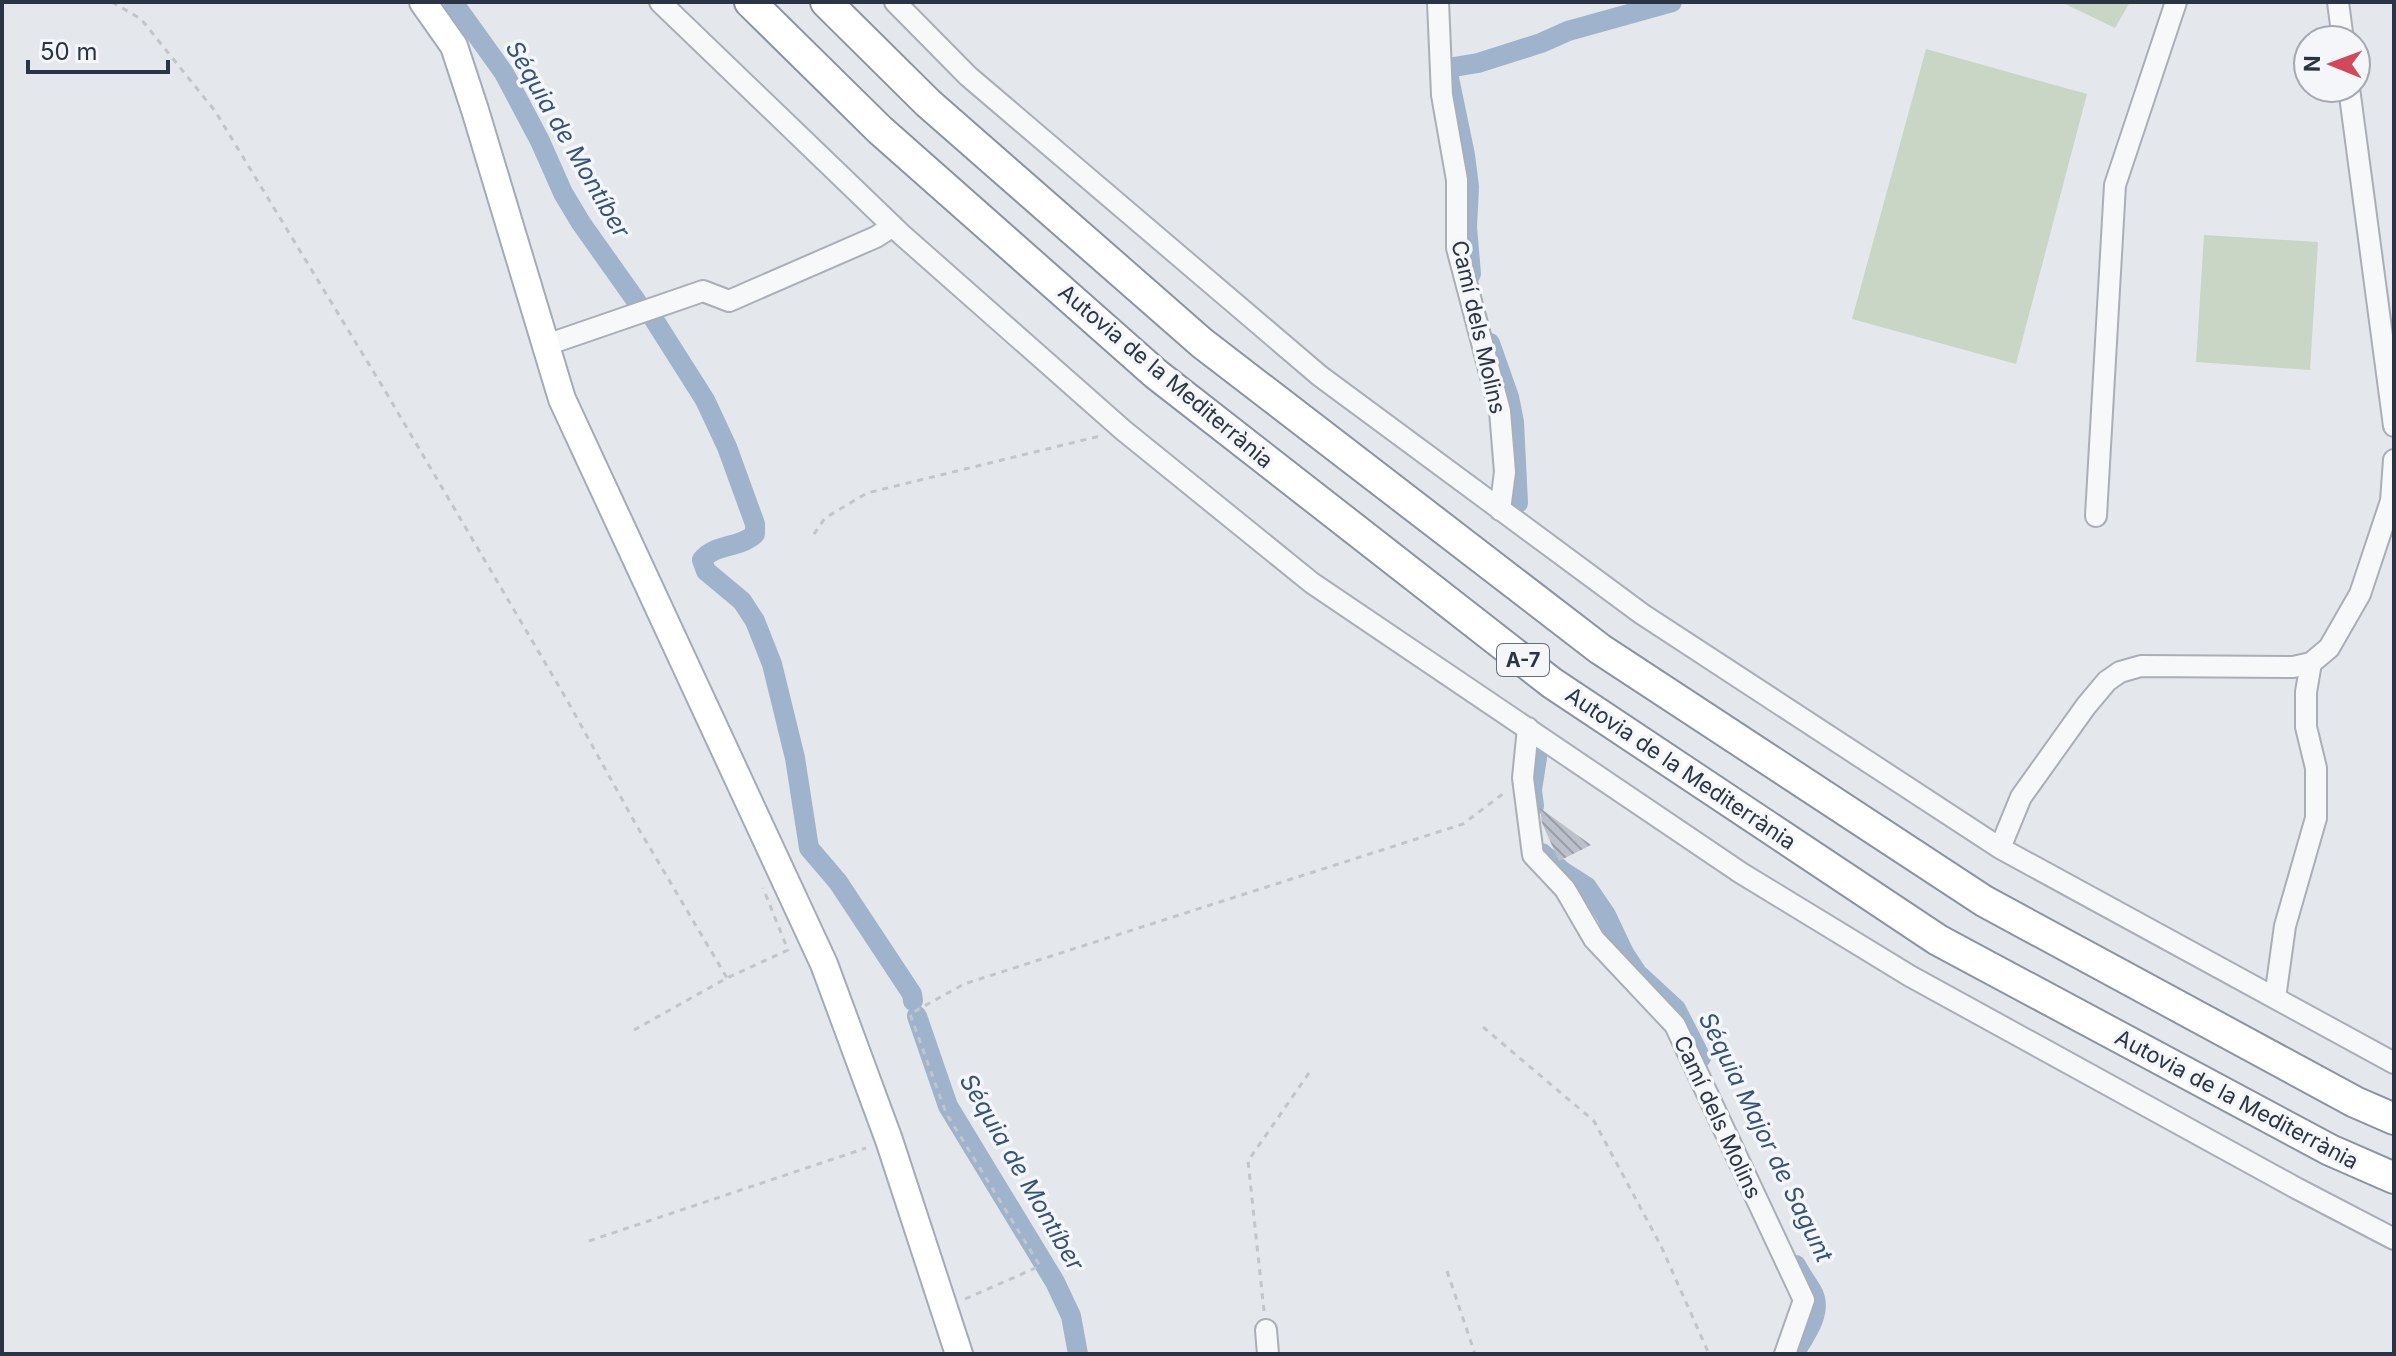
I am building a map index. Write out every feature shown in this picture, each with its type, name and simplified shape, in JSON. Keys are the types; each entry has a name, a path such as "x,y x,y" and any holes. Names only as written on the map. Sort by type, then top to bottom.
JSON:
{"highway":[{"name":"Autovia de la Mediterrània","path":"750,2 880,130 1156,374 1552,683 1938,940 2330,1150 2394,1178"},
{"name":"A-7","path":"826,2 928,103 1202,343 1600,649 1984,901 2355,1102 2394,1119"}],"main road":[{"path":"423,2 454,46 562,399 824,964 889,1140 959,1354"}],"street":[{"path":"660,2 893,226 1123,430 1312,583 1741,873 1910,976 2394,1239"},
{"path":"895,2 968,76 1320,376 1642,614 2000,848 2394,1063"},
{"name":"Camí dels Molins","path":"1438,2 1442,95 1457,180 1457,248 1500,411 1505,472 1500,510"},
{"path":"2096,516 2115,185 2176,2"},
{"path":"2338,2 2341,24"},
{"path":"2351,104 2394,426"},
{"path":"546,345 703,291 729,301 876,237 893,226"},
{"path":"2000,848 2021,797 2086,706 2107,681 2120,672 2141,666 2293,667 2311,663 2329,648 2360,594 2391,501 2394,460"},
{"path":"2275,998 2285,926 2316,818 2316,768 2306,727 2306,692 2311,663"},
{"name":"Camí dels Molins","path":"1528,728 1523,778 1533,855 1565,889 1594,939 1675,1025 1804,1300 1785,1354"},
{"path":"1266,1330 1268,1354"}],"path":[{"path":"112,2 141,19 215,111 400,416 727,978"},
{"path":"814,534 825,518 867,493 1123,430"},
{"path":"944,1308 1040,1266 946,1113 910,1014 964,984 1463,824 1523,778"},
{"path":"1483,1027 1594,1121 1661,1246 1709,1354"},
{"path":"1266,1330 1248,1161 1311,1070"},
{"path":"589,1241 889,1140"},
{"path":"1447,1271 1475,1354"}],"green space":[{"path":"2061,2 2130,2 2115,28"},
{"path":"1926,49 2087,94 2016,364 1852,319"},
{"path":"2204,235 2318,242 2310,370 2196,362"}],"building":[{"path":"1540,808 1591,845 1559,861 1542,823"}],"waterway":[{"name":"Séquia de Montíber","path":"453,2 504,73 581,223 637,302"},
{"path":"1448,68 1478,63 1568,31 1672,2"},
{"name":"Séquia Major de Sagunt","path":"1448,73 1469,187 1467,227 1471,274"},
{"name":"Séquia de Montíber","path":"653,318 705,400 727,447 755,524 755,534 742,542 713,551 702,560 706,571 742,601 755,621 772,664 795,758 809,848 838,882 912,994 913,1001"},
{"name":"Séquia Major de Sagunt","path":"1490,343 1509,397 1514,422 1518,503"},
{"name":"Séquia Major de Sagunt","path":"1534,806 1532,790 1538,751"},
{"name":"Séquia Major de Sagunt","path":"1542,853 1587,887 1637,973 1676,1009 1701,1058"},
{"name":"Séquia de Montíber","path":"917,1016 948,1106 1055,1282 1071,1316 1078,1354"},
{"name":"Séquia Major de Sagunt","path":"1794,1354 1811,1325 1816,1309 1813,1293 1796,1265"}]}
